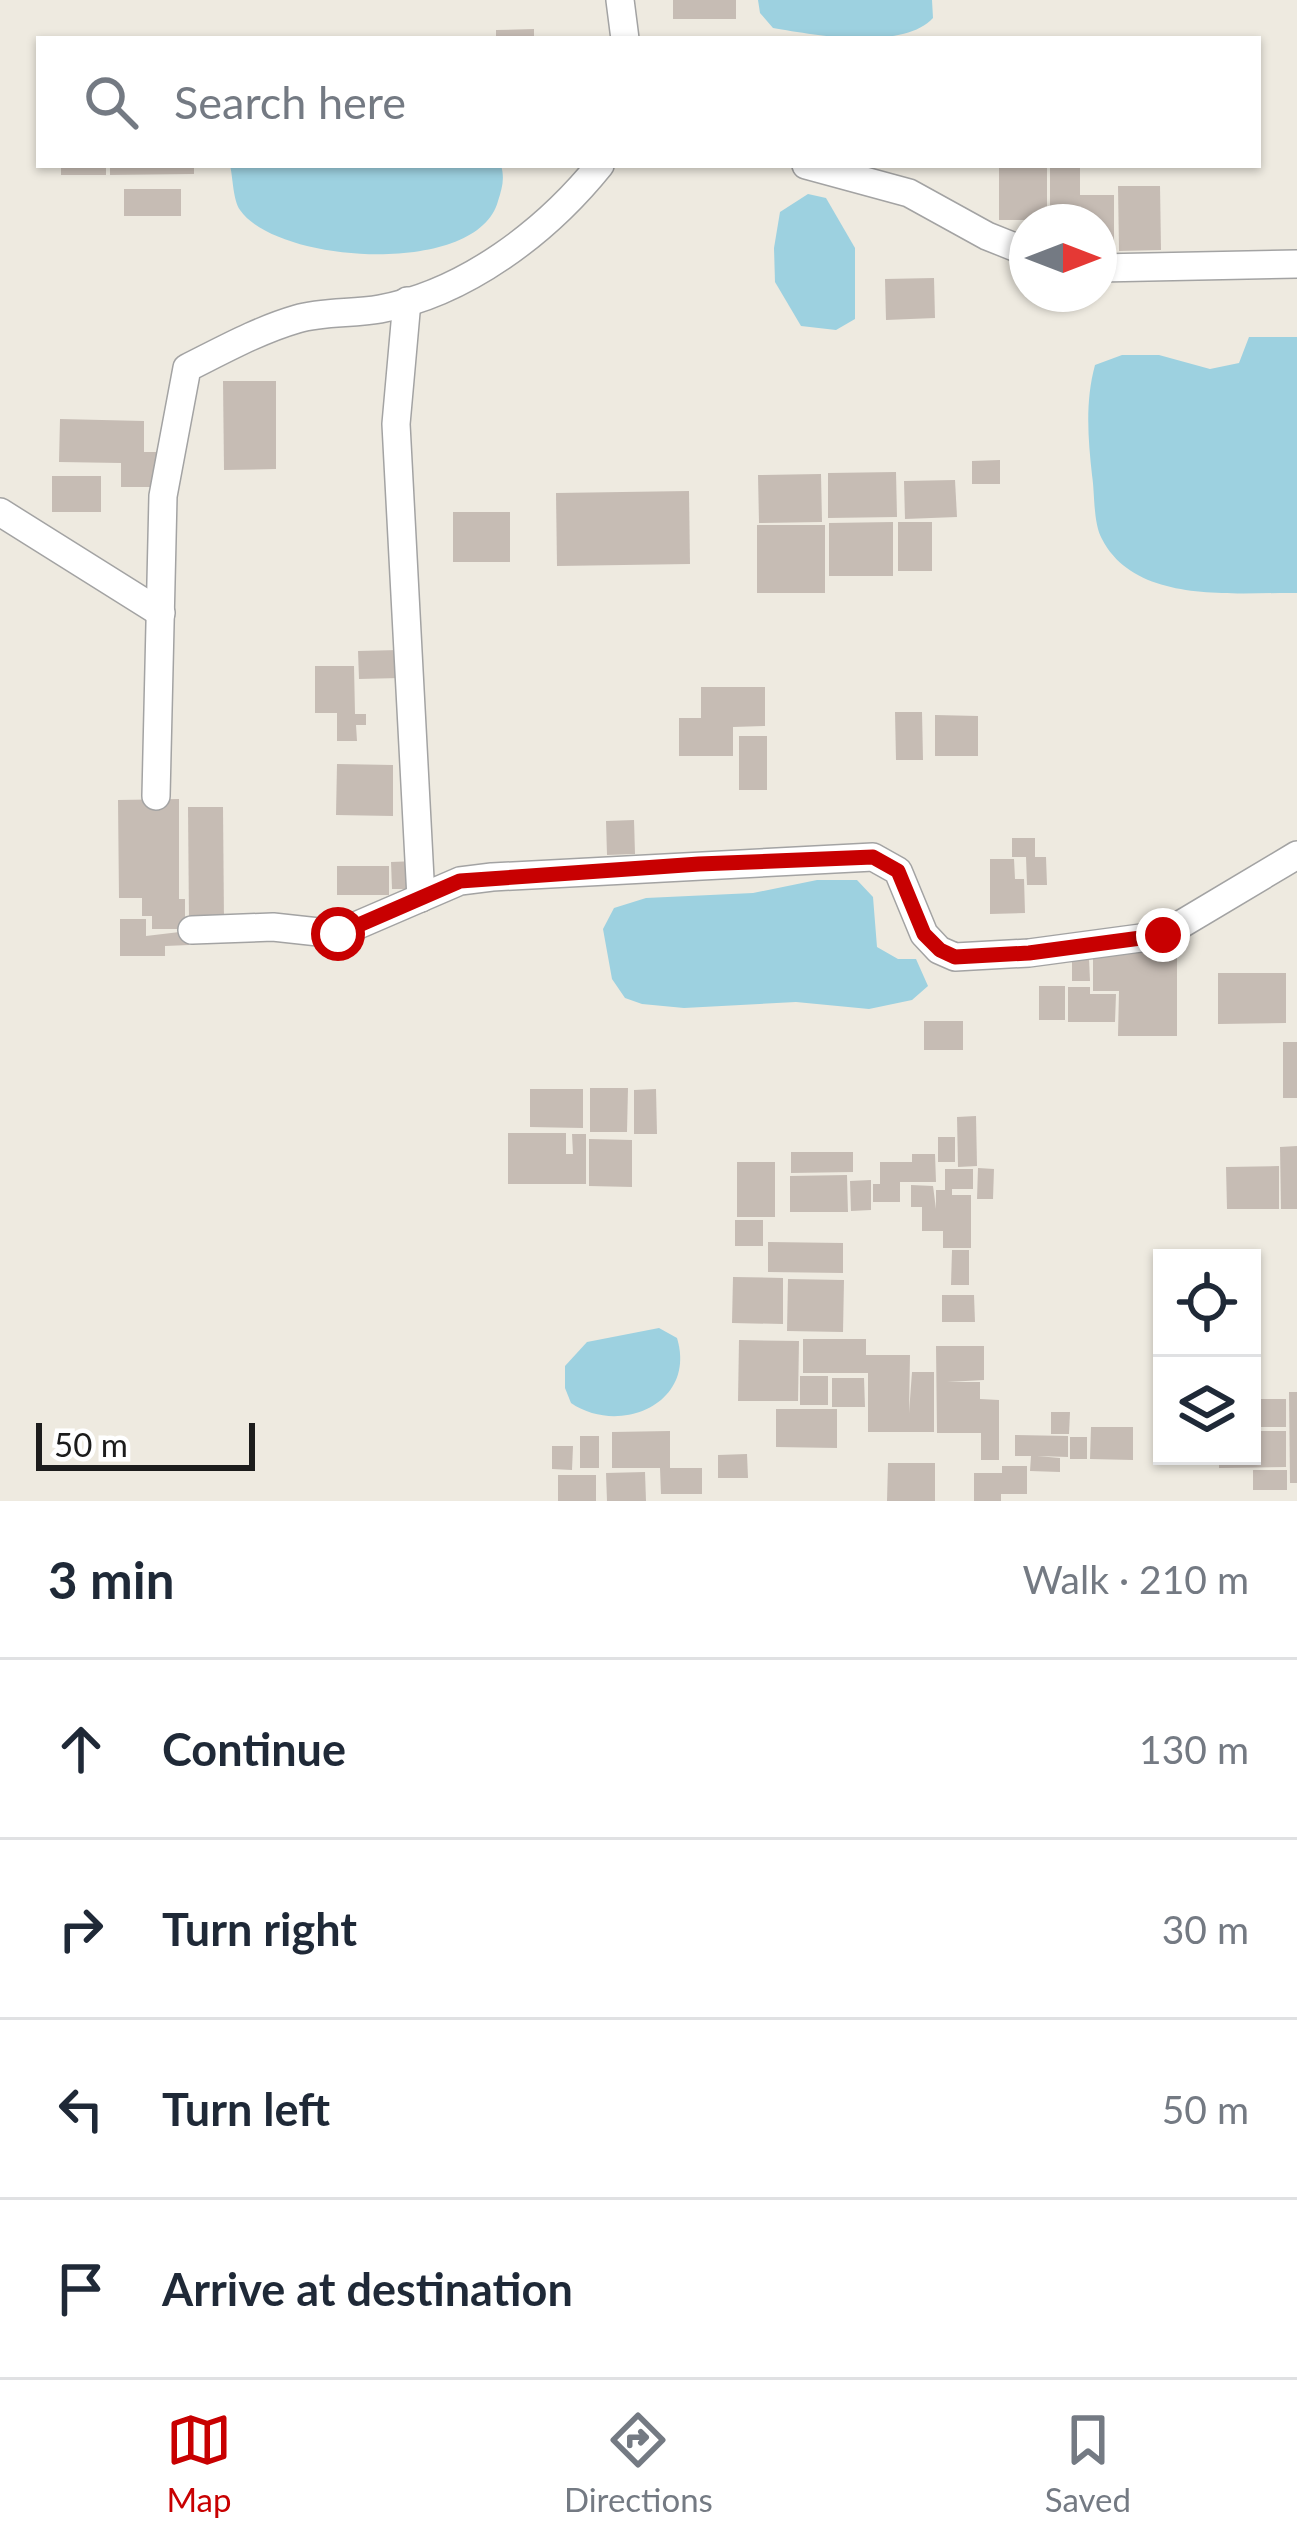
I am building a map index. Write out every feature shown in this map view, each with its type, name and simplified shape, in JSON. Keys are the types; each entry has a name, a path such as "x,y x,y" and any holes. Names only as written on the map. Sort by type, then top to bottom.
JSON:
{"street":[{"path":"620,0 625,36"},
{"path":"156,796 163,496 187,368 300,318 407,301 455,282 550,220 597,168"},
{"path":"817,168 909,193 1009,245"},
{"path":"1117,268 1297,265"},
{"path":"407,301 395,424 421,898"},
{"path":"0,512 160,614"},
{"path":"192,930 273,927 338,934 460,881 492,877 873,857 898,871 924,934 940,950 955,957 1029,953 1163,935 1297,854"}],"water":[{"path":"758,0 932,0 933,18 919,28 890,36 827,36 773,28 760,13"},
{"path":"230,168 501,168 503,179 498,201 483,225 454,242 375,254 293,242 261,228 240,210"},
{"path":"808,194 826,198 855,248 855,319 836,330 801,326 775,282 780,212"},
{"path":"1249,337 1297,337 1297,593 1217,593 1162,585 1118,560 1097,525 1088,420 1095,365 1122,355 1159,355 1210,369 1239,363"},
{"path":"817,880 857,880 873,897 877,947 898,959 916,959 928,986 912,1000 869,1009 796,1002 684,1008 625,998 612,979 603,929 614,908 646,898 753,893"},
{"path":"659,1328 677,1338 680,1361 676,1381 665,1396 649,1408 611,1416 571,1403 565,1366 587,1342"}],"building":[{"path":"673,0 736,0 736,19 673,19"},
{"path":"534,29 534,36 496,36 496,30"},
{"path":"61,168 106,168 106,175 61,175"},
{"path":"110,168 194,168 194,174 110,175"},
{"path":"999,168 1047,168 1047,204 1009,204 1009,220 999,220"},
{"path":"1050,168 1080,168 1080,195 1114,195 1114,204 1050,204"},
{"path":"1118,186 1160,186 1161,250 1119,251"},
{"path":"124,189 181,189 181,216 124,216"},
{"path":"934,278 935,318 886,320 885,279"},
{"path":"223,381 276,381 276,469 224,470"},
{"path":"60,419 144,421 144,452 158,452 158,487 121,487 121,463 59,462"},
{"path":"1000,460 1000,484 972,484 972,461"},
{"path":"896,472 897,517 828,518 828,473"},
{"path":"821,474 822,522 759,523 758,475"},
{"path":"52,476 101,476 101,512 52,512"},
{"path":"955,480 957,517 905,519 904,481"},
{"path":"689,491 690,564 557,566 556,493"},
{"path":"453,512 510,512 510,562 453,562"},
{"path":"893,522 893,576 829,576 829,523"},
{"path":"898,522 932,522 932,571 898,571"},
{"path":"757,525 825,525 825,593 757,593"},
{"path":"399,650 400,678 359,679 358,651"},
{"path":"315,666 354,666 355,714 366,714 366,725 356,725 357,741 337,741 337,713 315,713"},
{"path":"701,687 765,687 765,726 733,727 733,756 679,756 679,718 701,718"},
{"path":"895,712 922,712 923,760 896,760"},
{"path":"935,715 978,716 978,756 935,756"},
{"path":"739,736 767,736 767,790 739,790"},
{"path":"337,764 393,765 393,816 336,815"},
{"path":"179,799 179,899 185,899 185,929 152,929 152,916 142,916 142,898 119,898 118,800"},
{"path":"188,807 223,807 224,922 189,922"},
{"path":"634,820 635,854 607,855 606,821"},
{"path":"1012,838 1035,838 1035,857 1046,857 1047,885 1027,885 1026,857 1012,857"},
{"path":"990,859 1014,859 1015,879 1024,879 1025,913 990,914"},
{"path":"417,861 417,889 392,889 391,862"},
{"path":"337,866 389,866 389,895 337,895"},
{"path":"120,919 146,919 146,936 188,931 189,945 165,946 165,956 120,956"},
{"path":"1093,950 1177,951 1177,1036 1118,1036 1119,991 1093,991"},
{"path":"1072,959 1089,959 1090,981 1072,981"},
{"path":"1218,973 1286,973 1286,1023 1218,1024"},
{"path":"1039,986 1065,986 1065,1020 1039,1020"},
{"path":"1068,987 1090,987 1090,994 1116,994 1115,1022 1068,1022"},
{"path":"924,1021 963,1021 963,1050 924,1050"},
{"path":"1283,1042 1297,1042 1297,1098 1283,1098"},
{"path":"590,1088 628,1088 627,1132 590,1132"},
{"path":"530,1089 583,1089 583,1128 530,1127"},
{"path":"656,1089 657,1134 634,1134 634,1090"},
{"path":"976,1116 977,1166 958,1167 957,1117"},
{"path":"508,1133 566,1133 566,1154 573,1154 572,1134 586,1134 586,1184 508,1184"},
{"path":"938,1137 955,1137 955,1162 938,1162"},
{"path":"589,1139 632,1140 632,1187 589,1186"},
{"path":"1297,1146 1297,1209 1281,1209 1280,1147"},
{"path":"791,1152 853,1152 853,1172 791,1173"},
{"path":"912,1154 935,1154 936,1182 900,1182 900,1202 873,1202 873,1184 880,1184 880,1162 912,1162"},
{"path":"737,1162 775,1162 775,1217 737,1217"},
{"path":"1279,1166 1279,1209 1227,1209 1226,1167"},
{"path":"978,1168 994,1169 993,1199 977,1199"},
{"path":"945,1169 973,1169 973,1189 952,1189 952,1195 971,1195 971,1248 943,1248 943,1231 922,1231 922,1207 911,1207 911,1185 933,1186 936,1209 936,1190 945,1190"},
{"path":"847,1175 848,1212 790,1212 790,1176"},
{"path":"871,1180 871,1210 851,1211 850,1181"},
{"path":"735,1220 763,1220 763,1246 735,1246"},
{"path":"768,1242 843,1243 843,1273 768,1272"},
{"path":"952,1250 969,1250 969,1285 951,1285"},
{"path":"733,1277 783,1278 783,1324 732,1323"},
{"path":"788,1279 844,1280 843,1332 787,1331"},
{"path":"942,1295 974,1295 975,1322 942,1322"},
{"path":"803,1339 866,1339 866,1355 910,1355 909,1413 912,1372 934,1372 934,1432 868,1432 868,1373 803,1373"},
{"path":"739,1340 799,1341 798,1401 738,1401"},
{"path":"936,1346 984,1346 984,1380 947,1382 980,1382 980,1399 999,1400 999,1460 981,1460 981,1433 937,1433"},
{"path":"800,1376 828,1376 828,1405 800,1405"},
{"path":"832,1378 864,1378 865,1407 832,1407"},
{"path":"1289,1392 1297,1392 1297,1483 1290,1483"},
{"path":"1261,1399 1286,1399 1286,1427 1261,1427"},
{"path":"776,1409 837,1409 837,1448 776,1447"},
{"path":"1051,1412 1070,1412 1069,1434 1051,1434"},
{"path":"1091,1427 1133,1427 1133,1460 1090,1459"},
{"path":"670,1431 670,1468 702,1468 702,1494 661,1494 660,1468 612,1468 612,1432"},
{"path":"1261,1431 1286,1431 1286,1467 1219,1468 1261,1465"},
{"path":"1015,1435 1068,1436 1068,1457 1037,1456 1060,1458 1060,1472 1030,1471 1031,1456 1015,1456"},
{"path":"580,1436 599,1436 599,1468 580,1468"},
{"path":"1070,1437 1087,1437 1087,1459 1070,1459"},
{"path":"552,1446 573,1446 572,1470 552,1469"},
{"path":"747,1454 748,1478 718,1478 718,1455"},
{"path":"888,1463 935,1463 935,1501 887,1501"},
{"path":"1002,1466 1027,1466 1027,1494 974,1501 974,1473 1002,1473"},
{"path":"1253,1470 1287,1470 1287,1490 1253,1490"},
{"path":"645,1472 646,1501 607,1501 606,1473"},
{"path":"558,1475 596,1475 596,1501 558,1501"}],"route":[{"path":"338,934 460,881 873,857 898,871 924,934 955,957 1029,953 1163,935"}]}
